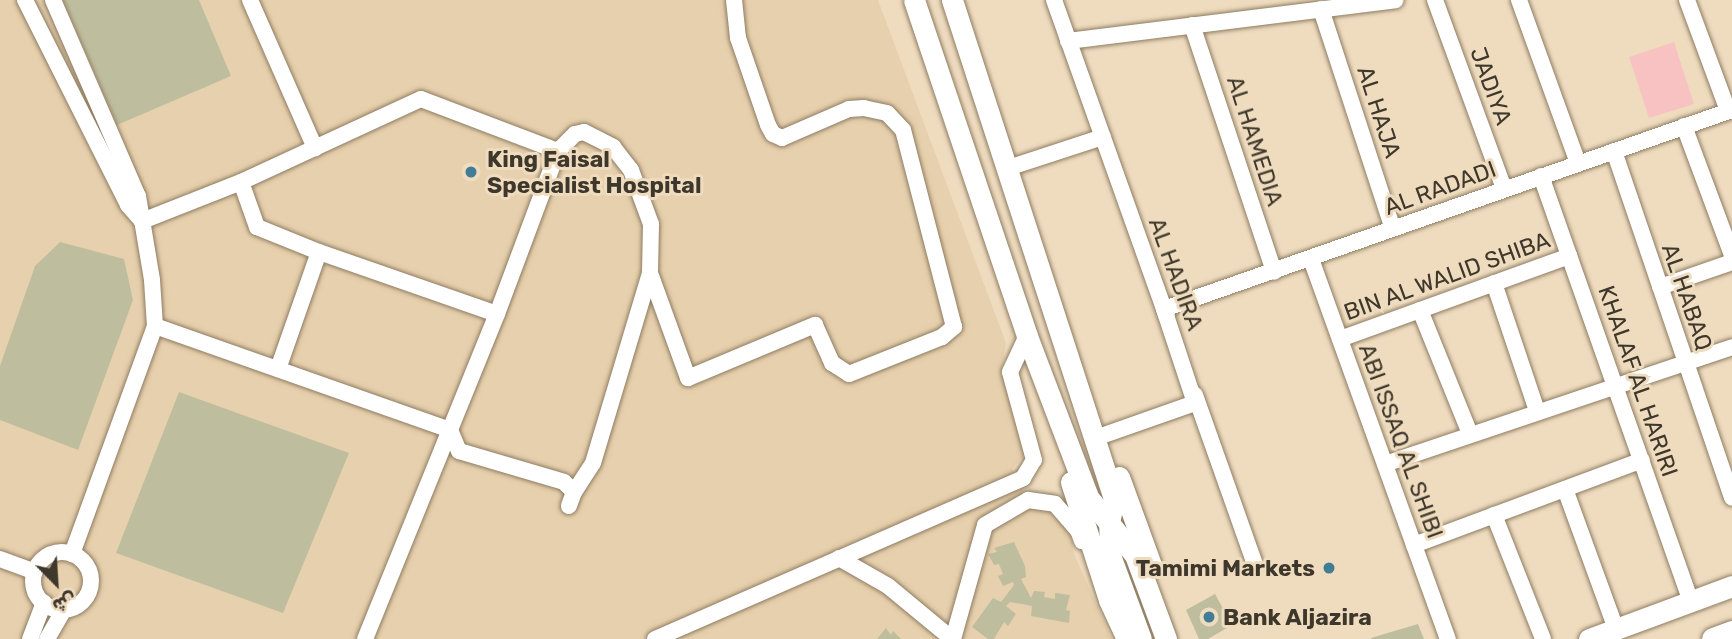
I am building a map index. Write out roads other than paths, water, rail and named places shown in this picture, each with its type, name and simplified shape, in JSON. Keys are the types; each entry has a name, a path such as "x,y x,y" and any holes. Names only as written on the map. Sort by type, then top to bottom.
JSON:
{"highway":[{"path":"1713,639 1732,632"}],"main road":[{"path":"914,0 1027,336 1110,600 1127,639"},
{"path":"952,0 1114,499 1108,522 1111,558 1141,639"},
{"path":"1050,304 1080,369 1178,639"},
{"path":"1027,336 1088,497 1135,555 1166,639"},
{"path":"1589,639 1732,586"}],"street":[{"path":"25,0 128,205 142,221"},
{"path":"53,0 138,196 152,280 155,326 72,554"},
{"path":"250,0 315,148"},
{"path":"650,273 688,378 815,325 832,363 849,374 942,337 954,327 903,130 887,113 864,108 849,109 782,138 774,134 768,125 738,38 734,0"},
{"name":"AL HADIRA","path":"1054,0 1255,564"},
{"path":"1068,41 1395,0"},
{"name":"JADIYA","path":"1435,0 1504,188"},
{"path":"1519,0 1578,163"},
{"path":"1687,0 1730,111"},
{"name":"AL HAJA","path":"1321,9 1393,229"},
{"name":"AL HAMEDIA","path":"1192,25 1274,272"},
{"path":"142,221 241,182 421,99 558,150"},
{"name":"AL RADADI","path":"1164,309 1730,111"},
{"path":"1684,127 1732,255"},
{"path":"155,326 450,430 459,451 564,482 571,499 593,463 650,273 651,224 631,170 612,146 584,132 575,134 558,150 497,314 450,430 365,639"},
{"path":"1008,168 1102,137"},
{"name":"AL HABAQ","path":"1614,151 1686,363 1729,475 1732,497"},
{"name":"KHALAF AL HARIRI","path":"1541,176 1691,601"},
{"path":"241,182 257,227 319,252 497,314"},
{"path":"278,369 319,252"},
{"name":"BIN AL WALID SHIBA","path":"1340,339 1569,256"},
{"name":"ABI ISSAQ AL SHIBI","path":"1311,259 1448,639"},
{"path":"1660,287 1732,262"},
{"path":"1494,283 1537,411"},
{"path":"1104,435 1195,403 1164,309"},
{"path":"1420,310 1470,434"},
{"path":"655,639 1023,478 1034,460 1010,373 1027,336"},
{"path":"1385,464 1615,384 1732,347"},
{"path":"1414,545 1642,460"},
{"path":"1565,489 1615,629"},
{"path":"839,558 888,586 952,639 985,524 1028,500 1055,503 1078,530 1091,567 1110,600"},
{"path":"1494,515 1543,639"},
{"path":"54,553 72,554 86,564 91,580 86,597 80,603 64,609 44,603 34,586 35,572 46,557 54,553"},
{"path":"0,559 35,572"},
{"path":"30,639 44,603"},
{"path":"47,639 64,609"}],"place":[{"name":"King Faisal Specialist Hospital","path":"471,172"},
{"name":"Tamimi Markets","path":"1329,568"},
{"name":"Bank Aljazira","path":"1209,617"}]}
